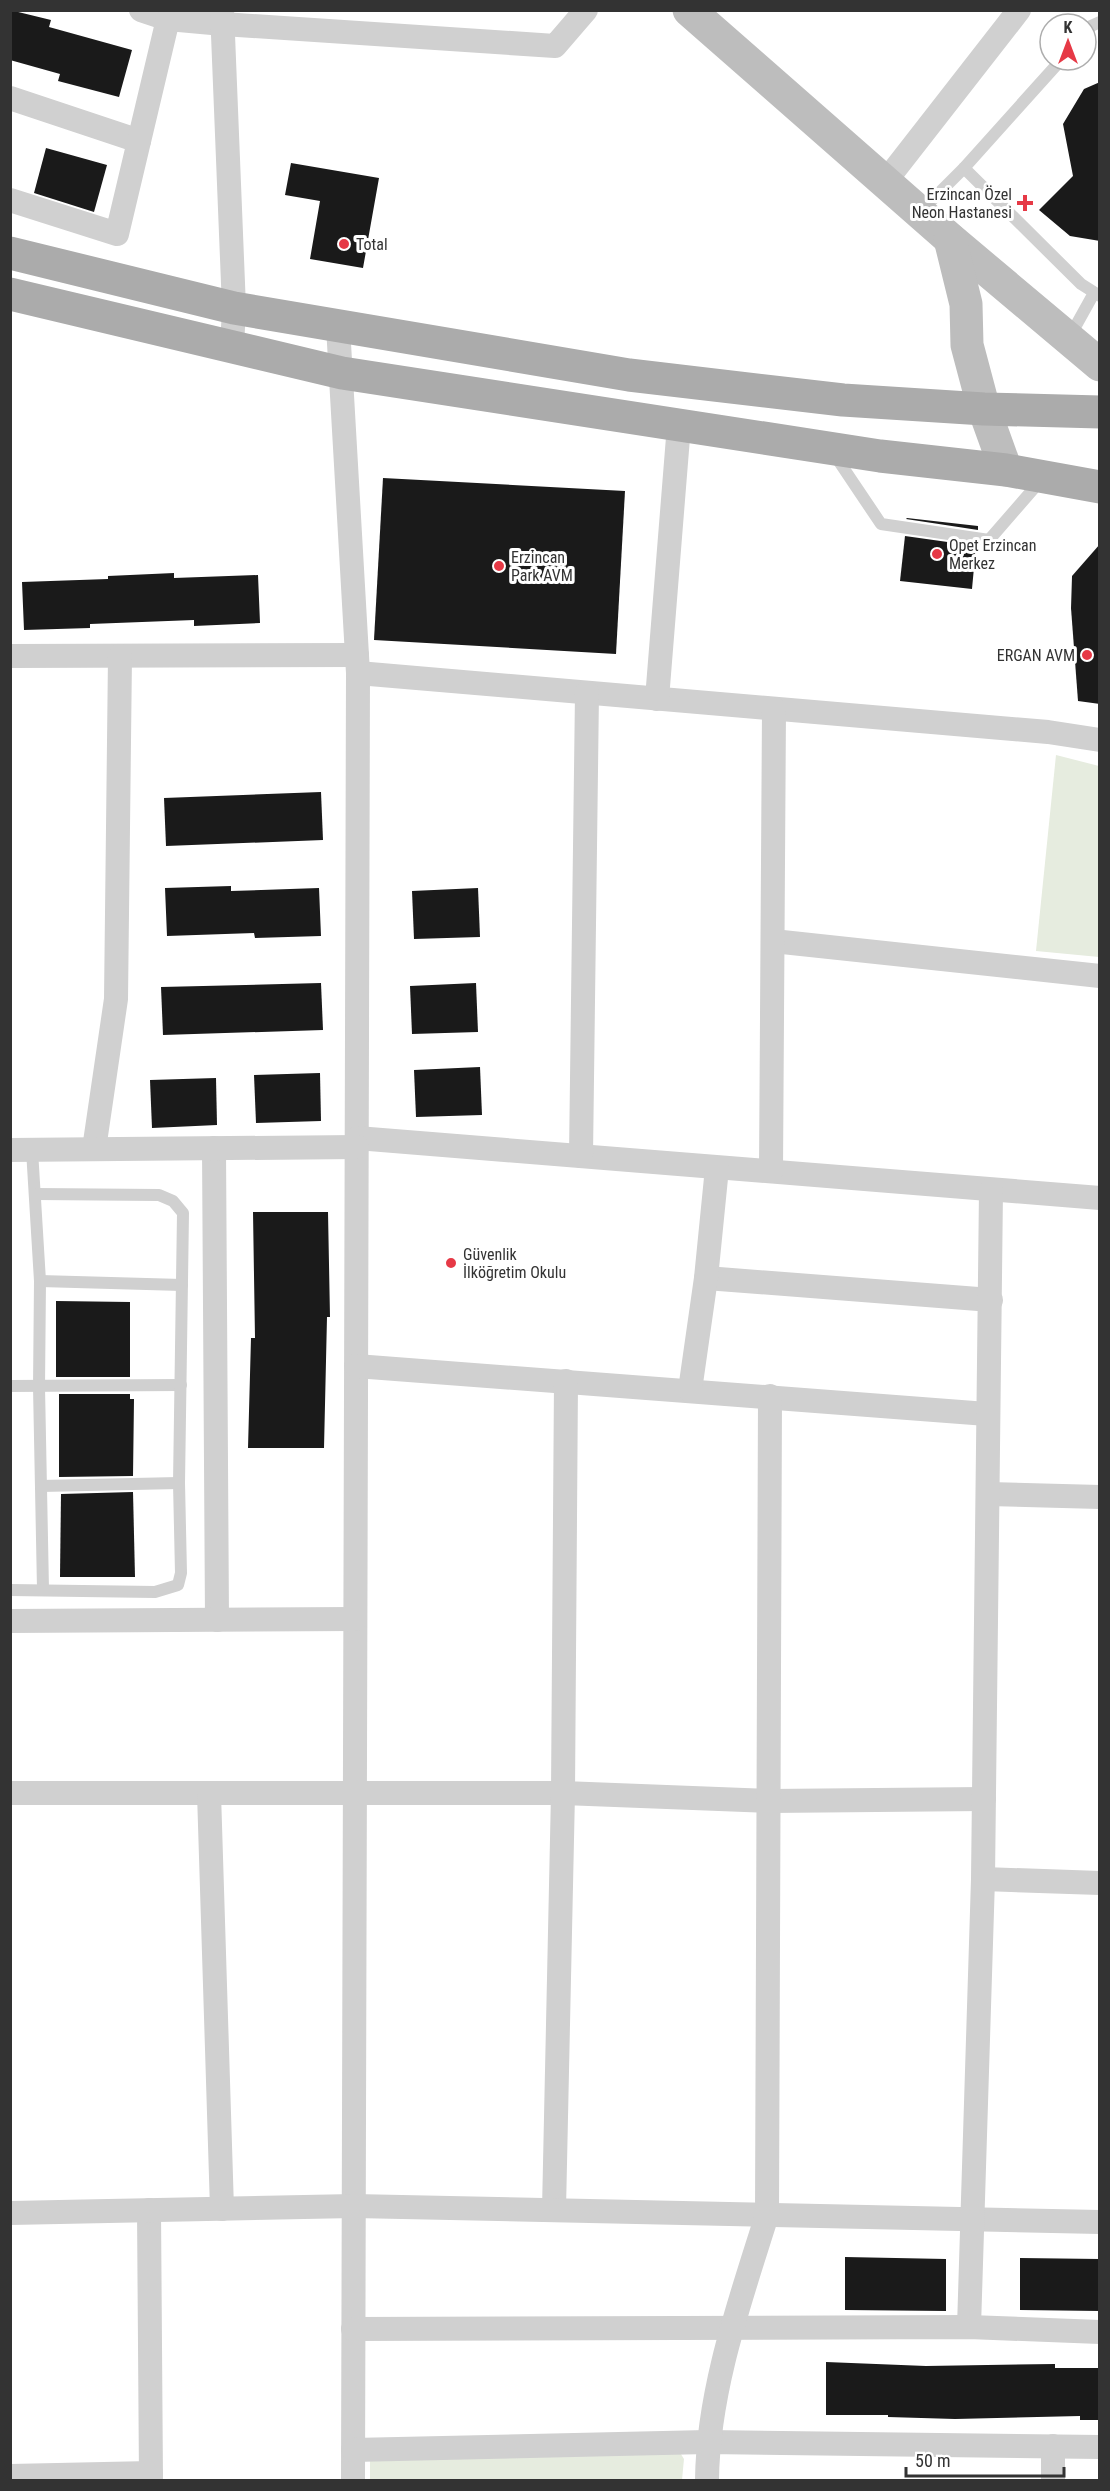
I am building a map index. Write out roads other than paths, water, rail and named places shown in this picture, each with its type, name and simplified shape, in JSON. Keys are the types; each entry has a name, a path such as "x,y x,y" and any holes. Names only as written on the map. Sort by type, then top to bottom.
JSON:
{"main road":[{"path":"689,10 950,239 1100,365"},
{"path":"950,239 966,304 967,345 984,409 1006,470"},
{"path":"10,253 234,308 629,375 843,400 984,409 1100,412"},
{"path":"10,294 342,373 830,448 1006,470 1100,487"}],"street":[{"path":"141,10 168,19 223,17 555,46 586,10"},
{"path":"885,182 1019,10"},
{"path":"223,17 234,308 232,347"},
{"path":"10,200 117,234 168,19"},
{"path":"10,98 138,141"},
{"path":"338,326 358,664 353,2481"},
{"path":"657,699 679,425"},
{"path":"10,656 120,656 358,664 587,693 1048,732 1100,740"},
{"path":"94,1149 116,999 120,656"},
{"path":"581,1156 587,693"},
{"path":"771,1171 774,709"},
{"path":"773,941 1100,976"},
{"path":"21,1150 214,1149 357,1143 581,1156 1100,1198"},
{"path":"214,1149 217,1620"},
{"path":"690,1390 706,1278 717,1168"},
{"path":"969,2327 983,1879 987,1414 992,1190"},
{"path":"706,1278 991,1300"},
{"path":"356,1366 987,1414"},
{"path":"554,2210 564,1793 566,1381"},
{"path":"707,2481 707,2442 732,2328 767,2215 770,1396"},
{"path":"988,1494 1100,1497"},
{"path":"10,1621 356,1619"},
{"path":"10,1793 564,1793 769,1801 984,1799"},
{"path":"209,1793 222,2209"},
{"path":"983,1879 1100,1883"},
{"path":"10,2213 354,2206 1100,2222"},
{"path":"10,2476 151,2477 149,2210"},
{"path":"353,2330 969,2327 1100,2332"},
{"path":"353,2450 707,2442 1100,2447"},
{"path":"1053,2446 1053,2481"}],"lane":[{"path":"920,213 1050,72"},
{"path":"964,168 1081,284 1097,295 1068,339"},
{"path":"830,448 882,524 989,540 1044,477"},
{"path":"21,1150 36,1194 40,1281 39,1387 43,1589"},
{"path":"10,1590 155,1592 178,1585 181,1573 179,1483 183,1213 173,1201 159,1195 36,1194"},
{"path":"40,1281 182,1285"},
{"path":"10,1386 181,1385"},
{"path":"41,1486 179,1483"}],"place":[{"name":"Erzincan Özel Neon Hastanesi","path":"1025,203"},
{"name":"Total","path":"344,244"},
{"name":"Opet Erzincan Merkez","path":"937,554"},
{"name":"Erzincan Park AVM","path":"499,566"},
{"name":"ERGAN AVM","path":"1087,655"},
{"name":"Güvenlik İlköğretim Okulu","path":"451,1263"}]}
